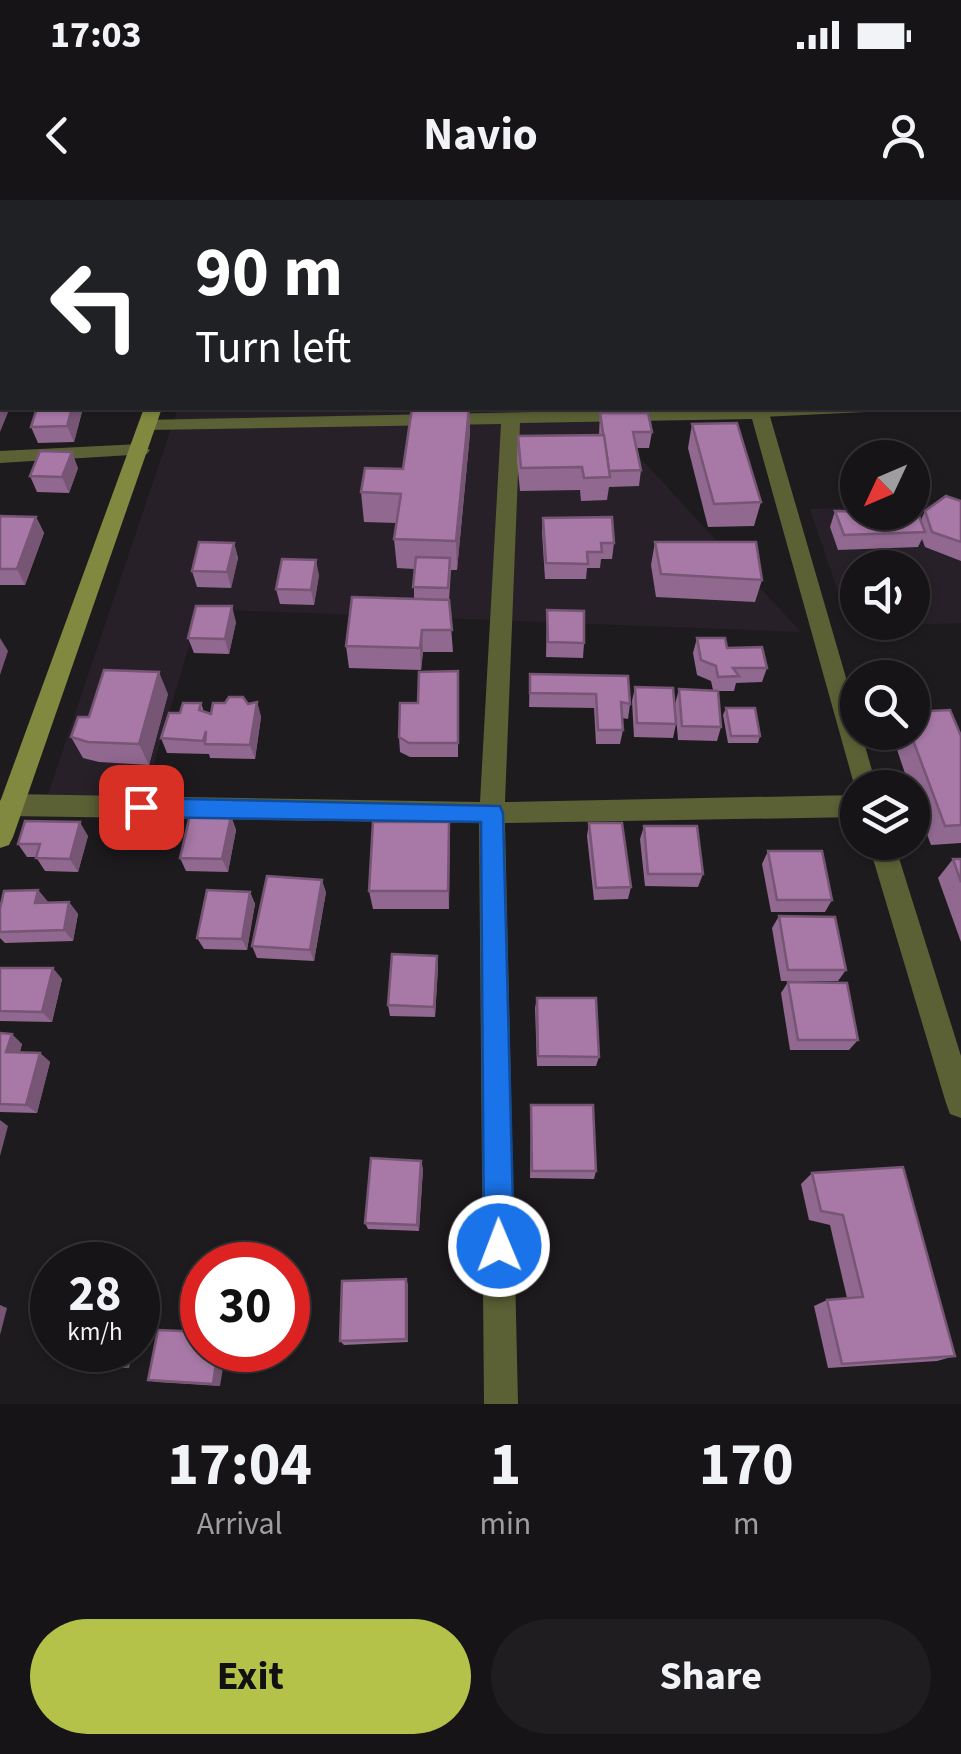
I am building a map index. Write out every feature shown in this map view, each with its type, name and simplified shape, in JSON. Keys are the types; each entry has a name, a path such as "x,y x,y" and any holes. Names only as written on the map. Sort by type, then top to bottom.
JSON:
{"main road":[{"path":"0,837 151,416"}],"street":[{"path":"151,416 511,418 759,410 860,770"},
{"path":"502,1404 492,813 511,418"},
{"path":"0,457 140,450"},
{"path":"10,806 492,813 840,806"},
{"path":"887,860 961,1103"}],"shaded area":[{"path":"177,410 596,410 801,632 200,609 141,807 44,806"},
{"path":"961,503 961,623 930,624 930,550 840,550 840,598 810,509 840,508 840,530 930,530 930,504"}],"building":[{"path":"36,410 71,410 67,426 31,427"},
{"path":"412,410 469,410 456,541 394,539 401,494 361,492 365,468 403,469"},
{"path":"600,413 648,413 652,432 633,432 641,470 609,471"},
{"path":"737,423 761,502 714,504 692,424"},
{"path":"604,435 610,477 584,478 582,467 521,468 518,436"},
{"path":"40,451 72,452 62,477 30,476"},
{"path":"946,496 961,501 961,542 932,532 930,507"},
{"path":"0,516 36,517 17,569 0,569"},
{"path":"612,517 614,543 601,543 602,552 587,552 588,564 546,563 543,518"},
{"path":"842,530 925,532 844,535"},
{"path":"199,542 234,543 227,572 192,571"},
{"path":"655,542 756,542 762,580 661,574"},
{"path":"416,557 450,558 448,588 413,587"},
{"path":"282,559 316,560 311,590 276,589"},
{"path":"352,597 449,600 452,630 422,630 420,648 346,646"},
{"path":"196,606 232,606 225,639 188,638"},
{"path":"547,610 584,611 584,643 548,642"},
{"path":"697,638 725,638 727,648 762,647 767,668 733,668 739,676 718,677 716,666 701,660"},
{"path":"104,670 159,672 139,744 88,742 71,737 78,717 89,717"},
{"path":"458,671 458,743 409,743 399,737 400,703 418,703 419,672"},
{"path":"530,674 628,676 630,704 621,702 623,730 598,730 596,694 530,693"},
{"path":"635,687 673,688 676,724 637,723"},
{"path":"679,689 718,691 721,727 682,726"},
{"path":"229,697 243,697 248,704 257,702 250,745 205,744 206,731 203,741 161,738 169,713 180,713 183,703 201,703 199,710 211,714 213,703 225,703"},
{"path":"726,708 755,708 760,736 731,736"},
{"path":"950,710 961,736 961,825 945,826 930,786 930,770 924,770 917,750 930,750 930,711"},
{"path":"190,815 231,816 222,859 180,858"},
{"path":"25,821 80,822 70,859 36,858 40,844 18,844"},
{"path":"373,822 449,822 448,891 369,891"},
{"path":"589,823 622,823 631,887 596,888"},
{"path":"644,826 697,826 703,874 648,874"},
{"path":"768,851 822,851 832,900 777,900"},
{"path":"953,859 961,859 961,882"},
{"path":"267,876 322,880 310,950 252,946"},
{"path":"38,890 35,903 69,902 64,930 0,932 4,891"},
{"path":"207,890 250,892 242,939 197,938"},
{"path":"779,916 835,917 846,970 788,970"},
{"path":"392,954 437,956 434,1007 388,1005"},
{"path":"0,968 53,968 42,1012 0,1011"},
{"path":"788,982 847,983 858,1040 798,1040"},
{"path":"537,998 596,998 599,1057 538,1056"},
{"path":"0,1033 12,1034 6,1052 40,1053 26,1105 0,1104"},
{"path":"531,1105 593,1105 596,1171 532,1171"},
{"path":"371,1158 421,1161 417,1225 365,1223"},
{"path":"903,1167 955,1356 842,1364 827,1300 863,1297 843,1215 821,1211 812,1173"},
{"path":"406,1279 406,1339 340,1341 342,1281"},
{"path":"160,1330 180,1331 180,1372 215,1372 213,1384 148,1380 150,1372 160,1372"}],"route":[{"path":"141,807 492,813 499,1246"}]}
